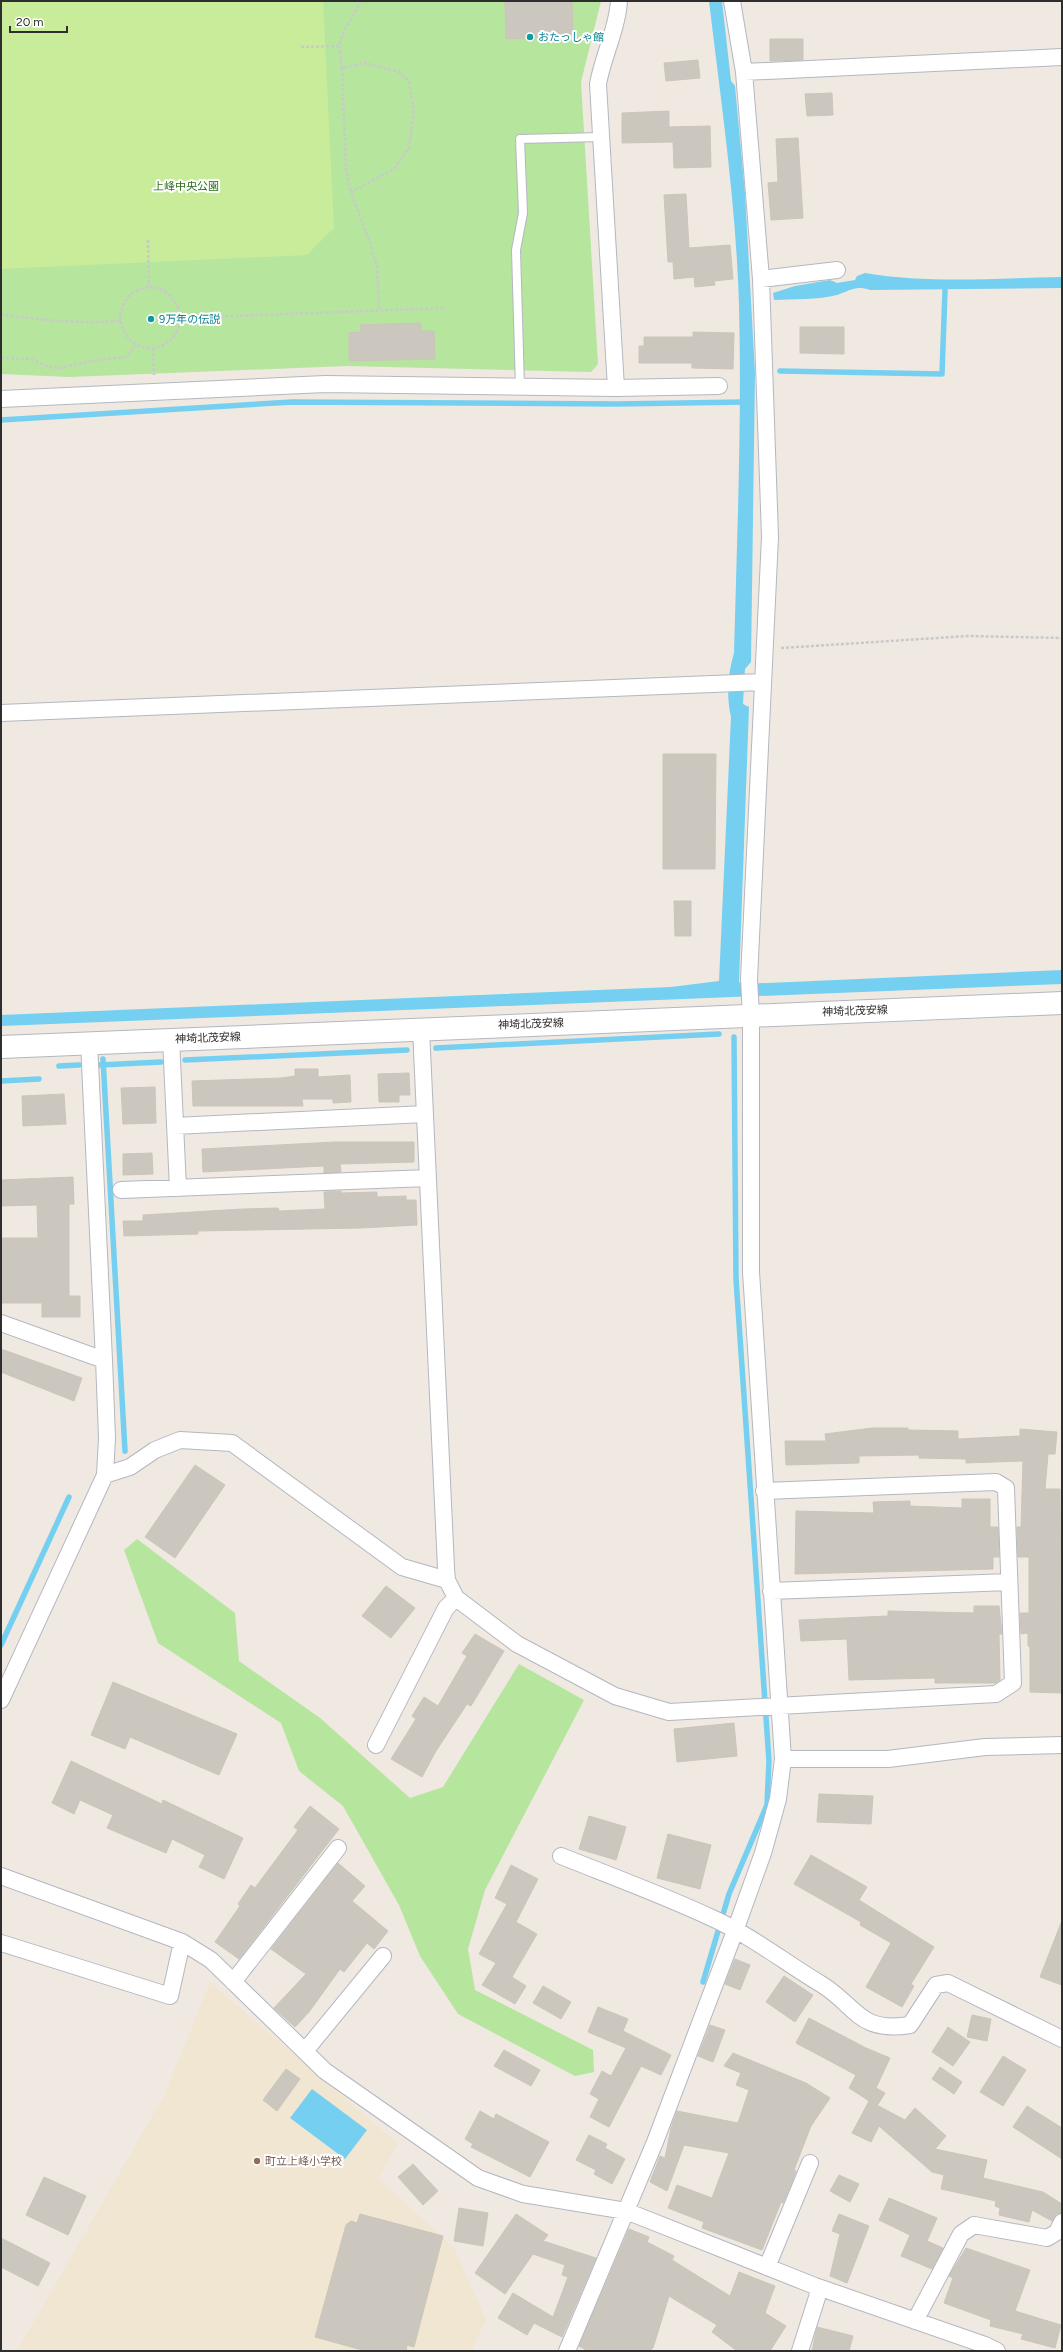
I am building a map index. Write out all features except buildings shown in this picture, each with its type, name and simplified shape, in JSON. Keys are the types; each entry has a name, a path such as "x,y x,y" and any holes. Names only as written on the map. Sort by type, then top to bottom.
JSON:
{"main road":[{"name":"神埼北茂安線","path":"1,1047 89,1042 421,1029 750,1007 1062,1003"}],"street":[{"path":"616,388 598,84 601,63 618,17 619,1"},
{"path":"567,2351 655,2142 735,1931 763,1852 778,1799 783,1759 764,1491 751,1272 749,979 770,537 761,279 744,72 732,1"},
{"path":"744,72 1062,57"},
{"path":"761,279 837,270"},
{"path":"1,399 325,384 616,388 719,386"},
{"path":"1,713 762,682"},
{"path":"421,1029 447,1580 456,1598 517,1644 615,1696 669,1712 756,1706 996,1694 1013,1683 1006,1488 996,1482 764,1491"},
{"path":"171,1039 178,1188"},
{"path":"1,1700 105,1474 107,1438 89,1042"},
{"path":"175,1126 425,1114"},
{"path":"121,1190 428,1178"},
{"path":"1,1324 104,1360"},
{"path":"105,1474 130,1467 155,1450 180,1440 232,1443 402,1567 447,1580"},
{"path":"771,1591 1009,1582"},
{"path":"376,1745 446,1608 456,1598"},
{"path":"783,1759 888,1759 985,1747 1062,1745"},
{"path":"233,1982 338,1848"},
{"path":"560,1856 714,1918 831,1990 858,2016 875,2024 892,2028 910,2025 936,1985 948,1983 1062,2039"},
{"path":"1,1876 182,1942 211,1960 325,2071 478,2178 523,2194 626,2211 820,2288 985,2345 997,2351"},
{"path":"1,1943 170,1996 182,1942"},
{"path":"305,2052 383,1956"},
{"path":"767,2267 810,2162"},
{"path":"915,2321 961,2234 974,2225 1047,2238 1057,2232 1062,2222"},
{"path":"800,2351 820,2288"}],"lane":[{"path":"520,387 516,250 522,213 520,139 601,137"}],"path":[{"path":"361,1 344,31 339,46 342,68 346,169 351,192 370,243 377,267 379,310"},
{"path":"301,47 339,46"},
{"path":"342,68 366,63 399,72 409,81 414,110 409,148 394,169 351,192"},
{"path":"148,240 149,287"},
{"path":"149,287 159,288 175,299 181,318 176,335 162,346 153,348 136,345 122,331 120,311 130,294 140,289 149,287"},
{"path":"181,318 445,308"},
{"path":"1,314 26,319 105,322 120,321"},
{"path":"1,358 31,360 49,367 61,368 91,361 126,357 136,345"},
{"path":"153,348 155,392"},
{"path":"765,649 968,636 1062,638"}],"shaded area":[{"name":"町立上峰小学校","path":"210,1982 398,2144 378,2178 454,2248 486,2320 471,2351 17,2351 165,2094"}],"green space":[{"name":"上峰中央公園","path":"1,1 601,1 581,82 598,364 591,372 347,366 70,377 1,374"},
{"path":"1,1 323,1 334,228 307,255 1,269"},
{"path":"137,1539 235,1613 239,1661 320,1718 410,1798 443,1787 519,1664 584,1700 485,1890 468,1949 475,1990 593,2050 594,2072 575,2076 458,2014 420,1956 399,1905 343,1806 299,1771 281,1723 158,1643 124,1550"}],"water":[{"path":"709,1 722,1 731,81 735,86 745,193 755,373 751,662 745,669 743,704 749,707 739,982 743,984 1062,970 1062,984 1,1026 1,1015 671,987 719,981 731,717 729,709 728,685 734,653 739,479 740,348 735,229"},
{"path":"865,273 938,279 1062,277 1062,288 870,290 856,288 837,295 822,298 774,300 773,293 795,286 830,280 837,283 855,280 857,276"},
{"path":"312,2089 367,2130 345,2159 290,2118"}],"waterway":[{"path":"780,371 942,374 945,291"},
{"path":"1,420 292,402 616,404 746,402"},
{"path":"436,1048 719,1034"},
{"path":"703,1982 729,1894 767,1805 769,1761 736,1279 734,1037"},
{"path":"185,1060 407,1050"},
{"path":"103,1059 125,1451"},
{"path":"100,1065 161,1062"},
{"path":"59,1066 79,1065"},
{"path":"1,1081 39,1079"},
{"path":"1,1645 69,1497"}],"place":[{"name":"おたっしゃ館","path":"530,37"},
{"name":"9万年の伝説","path":"151,319"},
{"name":"町立上峰小学校","path":"257,2161"}]}
